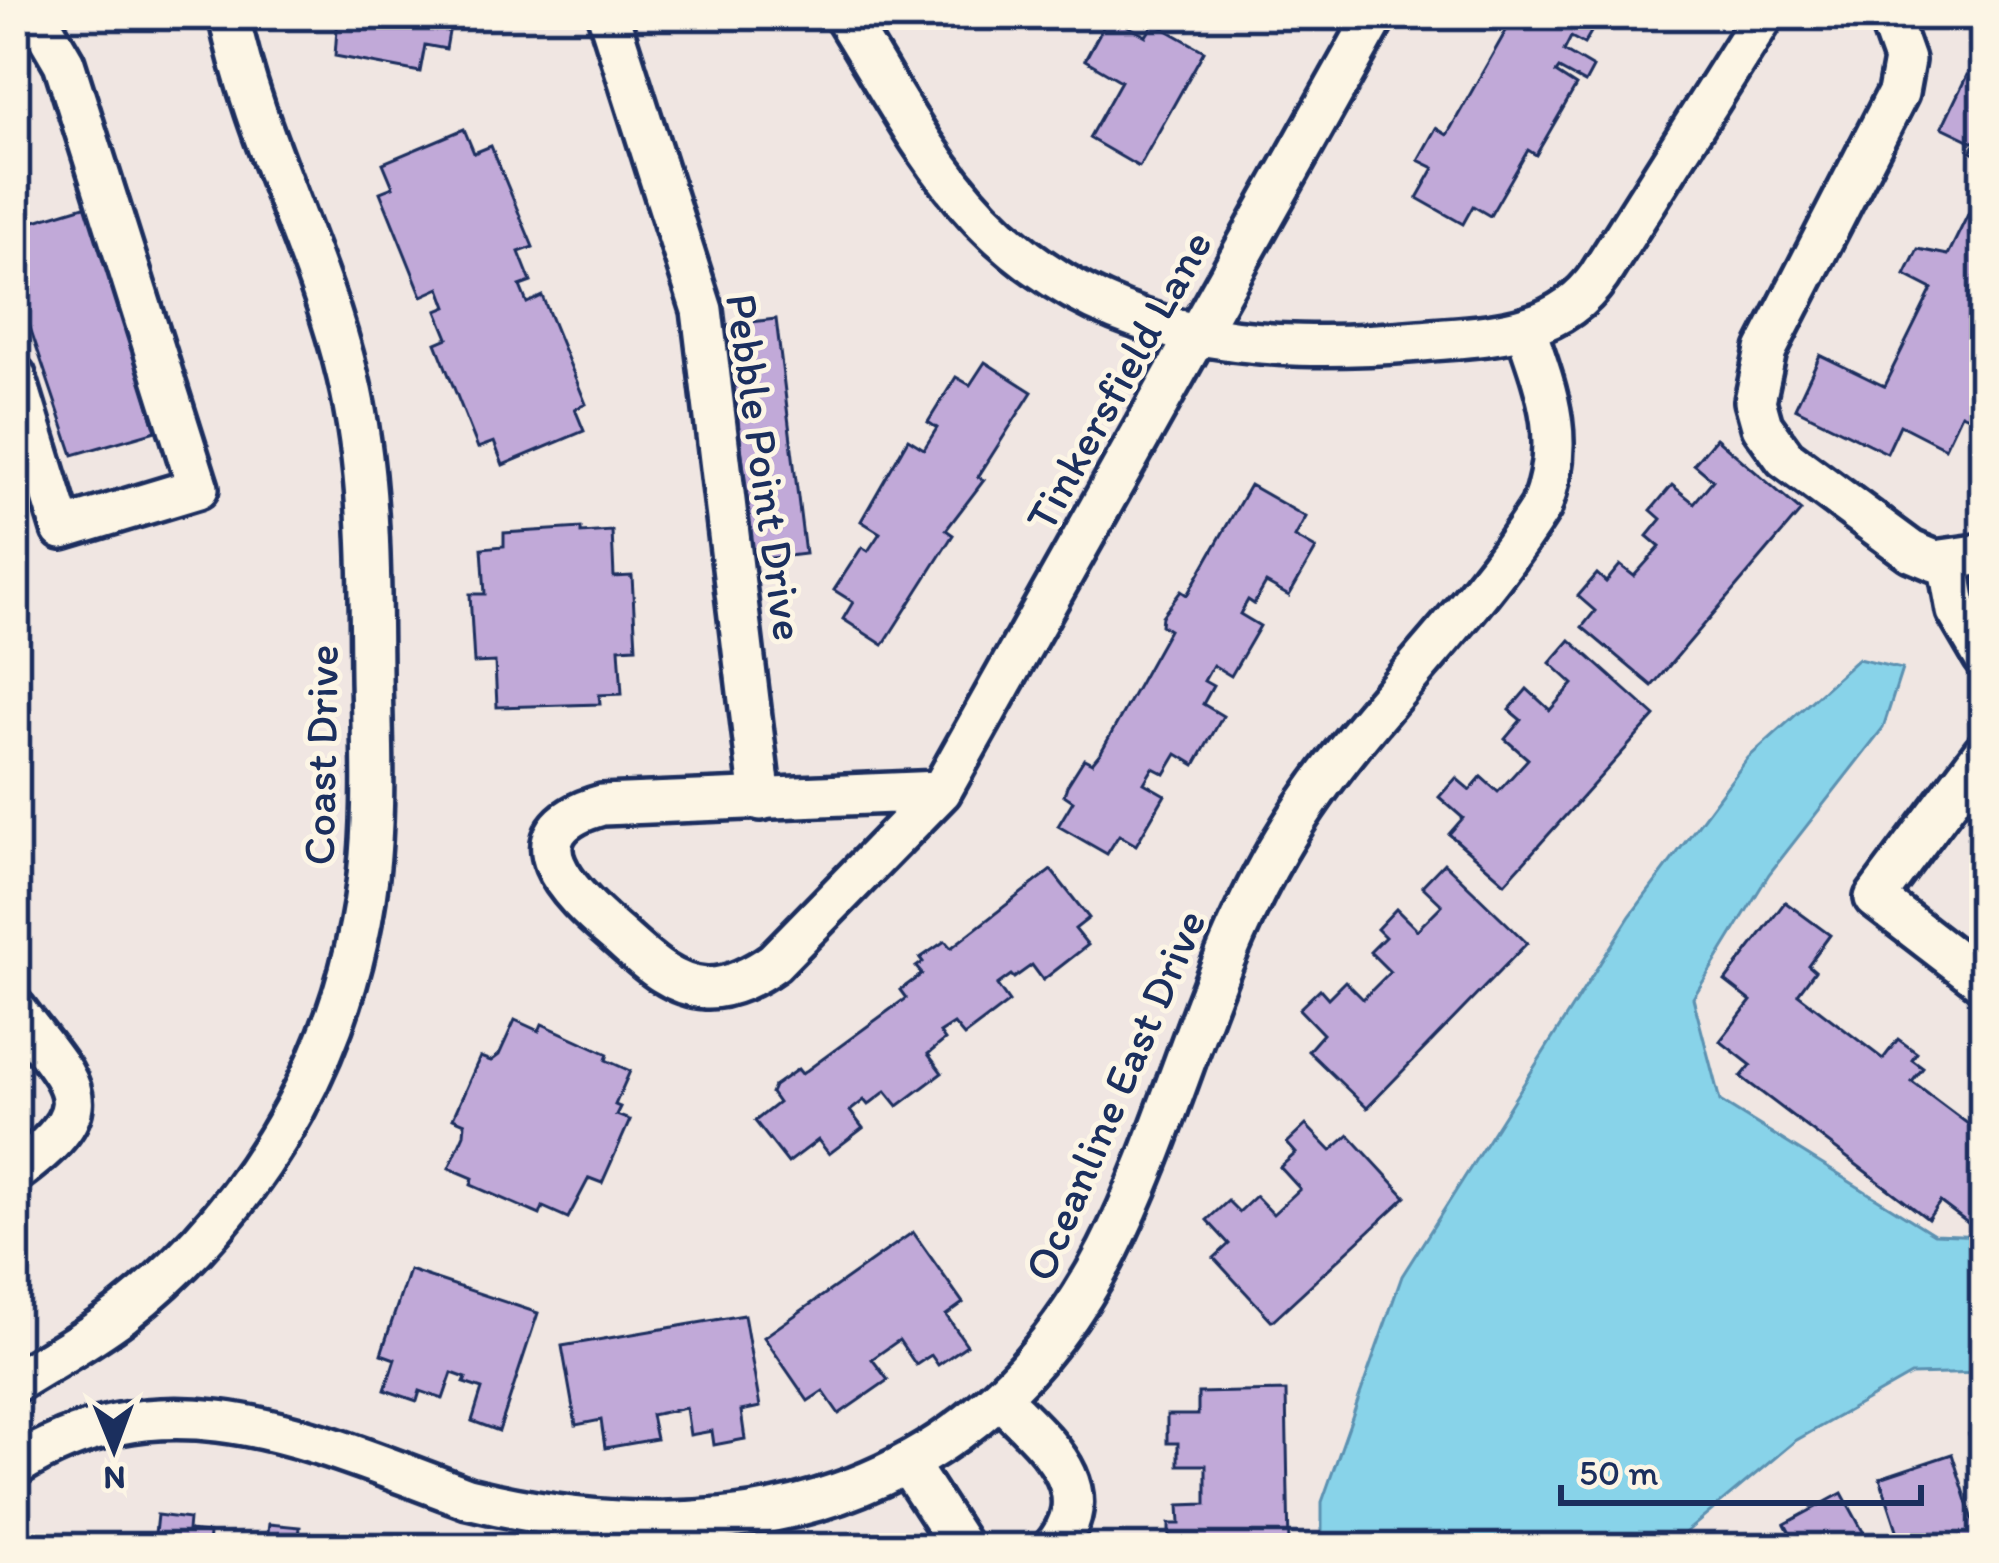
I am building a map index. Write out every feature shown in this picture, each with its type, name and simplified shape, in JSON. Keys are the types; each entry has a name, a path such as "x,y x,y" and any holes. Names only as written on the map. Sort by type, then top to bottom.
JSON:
{"street":[{"path":"15,376 62,529 198,488 64,64 36,15"},
{"name":"Coast Drive","path":"15,1382 153,1289 240,1198 286,1125 321,1053 352,955 368,875 373,796 370,609 363,468 353,400 316,267 245,80 229,15"},
{"name":"Pebble Point Drive","path":"608,15 702,310 761,800"},
{"path":"844,15 918,138 984,221 1073,288 1114,309 1197,338 1273,348 1353,347 1526,331 1550,320 1591,287 1764,15"},
{"name":"Tinkersfield Lane","path":"941,791 589,808 569,820 556,842 557,878 654,966 676,980 715,988 753,976 774,962 941,791 1376,15"},
{"path":"1888,15 1904,60 1898,93 1766,350 1756,400 1762,426 1785,458 1911,550 1966,558 1957,611 1984,657"},
{"name":"Oceanline East Drive","path":"15,1466 55,1444 124,1422 222,1417 287,1431 529,1519 626,1537 725,1536 783,1524 887,1483 1002,1400 1060,1334 1108,1250 1247,906 1278,849 1324,776 1541,508 1554,466 1555,424 1526,331"},
{"path":"1984,752 1875,898 1984,982"},
{"path":"15,1009 70,1084 74,1102 63,1134 15,1172"},
{"path":"1002,1400 1068,1471 1073,1510 1053,1548"},
{"path":"910,1468 962,1548"}],"water":[{"path":"1858,659 1902,669 1883,728 1769,874 1693,998 1720,1101 1934,1234 1984,1236 1984,1373 1911,1375 1795,1441 1667,1548 1322,1548 1322,1502 1402,1276 1630,916 1748,758"}],"building":[{"path":"338,15 452,15 446,49 425,45 420,72 335,56"},
{"path":"1515,15 1601,15 1584,44 1571,37 1564,51 1593,68 1585,83 1559,69 1556,73 1576,86 1536,155 1528,150 1490,216 1473,206 1463,224 1417,198 1434,168 1418,160 1436,128 1447,135"},
{"path":"1109,16 1146,36 1154,23 1204,51 1139,167 1089,138 1121,81 1085,60"},
{"path":"1967,75 1984,83 1984,158 1971,151 1975,143 1942,127"},
{"path":"464,129 474,153 491,146 533,247 519,252 531,282 520,286 527,303 542,296 586,404 575,409 584,431 503,465 494,442 478,448 436,343 448,338 437,311 447,307 440,288 422,296 380,192 393,187 383,163"},
{"path":"1984,182 1984,411 1979,422 1961,414 1945,448 1900,425 1887,453 1795,408 1820,355 1884,386 1932,289 1905,275 1918,249 1948,255"},
{"path":"91,204 156,431 73,455 15,283 15,227"},
{"path":"776,319 805,554 754,560 727,325"},
{"path":"985,362 1032,392 978,477 984,480 946,530 953,535 883,645 843,619 853,602 834,590 862,547 868,551 880,533 861,521 908,439 924,449 937,428 928,422 956,377 970,385"},
{"path":"1716,438 1801,511 1652,686 1582,627 1595,611 1578,596 1597,574 1606,582 1620,565 1634,576 1660,547 1647,536 1661,519 1651,510 1672,485 1694,503 1713,480 1694,464"},
{"path":"1250,485 1306,517 1295,537 1316,549 1289,596 1266,583 1254,604 1248,600 1240,614 1260,626 1231,676 1213,665 1204,681 1213,686 1203,704 1223,716 1195,765 1177,754 1165,774 1153,768 1144,783 1165,795 1136,845 1119,835 1107,854 1058,826 1073,801 1064,795 1067,786 1084,759 1092,763 1101,752 1169,630 1161,625 1162,616 1181,591 1187,595"},
{"path":"581,528 581,533 612,531 614,577 632,576 636,647 619,648 622,694 599,695 600,704 497,707 495,662 474,663 470,594 485,594 482,548 504,546 504,533"},
{"path":"1570,640 1655,716 1505,883 1449,834 1463,818 1439,797 1456,778 1470,790 1481,777 1498,792 1528,759 1505,739 1521,720 1509,710 1527,689 1550,710 1573,684 1550,663"},
{"path":"1444,863 1527,943 1367,1108 1308,1051 1323,1034 1299,1009 1320,989 1328,998 1345,981 1363,999 1390,972 1370,952 1385,937 1377,929 1396,909 1417,930 1442,905 1422,886"},
{"path":"1051,870 1089,918 1075,929 1088,945 1043,980 1032,965 997,985 1009,1002 964,1036 954,1024 940,1033 945,1040 928,1054 942,1073 898,1106 886,1091 868,1105 864,1100 850,1111 863,1128 829,1154 818,1140 788,1163 755,1121 778,1103 771,1093 774,1086 798,1069 802,1074 906,998 900,990 922,974 916,967 923,962 920,958 945,941 951,948"},
{"path":"1785,902 1830,935 1808,965 1815,971 1798,994 1883,1059 1898,1039 1917,1053 1912,1060 1923,1068 1912,1082 1984,1136 1984,1204 1969,1224 1940,1202 1928,1219 1741,1077 1751,1065 1720,1041 1751,1001 1725,981"},
{"path":"515,1020 539,1031 542,1024 608,1054 606,1060 630,1071 615,1105 620,1107 616,1115 630,1120 602,1183 589,1178 568,1218 543,1207 540,1215 471,1185 473,1178 449,1168 465,1123 453,1118 480,1057 491,1061 499,1055"},
{"path":"1306,1125 1331,1151 1349,1135 1406,1197 1272,1321 1214,1258 1229,1244 1207,1220 1228,1201 1239,1212 1256,1196 1273,1214 1300,1189 1280,1167 1296,1153 1287,1143"},
{"path":"913,1232 963,1303 946,1315 967,1345 938,1365 931,1355 916,1365 899,1340 872,1359 888,1380 839,1414 823,1391 808,1401 764,1337"},
{"path":"409,1270 538,1313 499,1431 472,1421 482,1389 464,1383 466,1378 452,1373 443,1399 420,1391 417,1401 385,1390 395,1359 381,1354"},
{"path":"744,1315 760,1407 741,1411 745,1439 714,1445 712,1431 690,1435 686,1408 651,1415 656,1439 605,1448 601,1420 576,1425 562,1346"},
{"path":"1286,1391 1289,1548 1169,1548 1169,1524 1180,1524 1179,1505 1206,1504 1206,1465 1178,1465 1178,1443 1167,1443 1167,1415 1198,1415 1198,1393"},
{"path":"1984,1430 1984,1479 1980,1480 1969,1434"},
{"path":"1952,1454 1982,1548 1903,1548 1880,1478"},
{"path":"1842,1493 1872,1548 1798,1548 1785,1524"},
{"path":"157,1515 189,1519 188,1531 209,1533 208,1548 132,1548 132,1541 154,1543"},
{"path":"269,1524 300,1527 298,1548 240,1548 241,1539 267,1540"}]}
